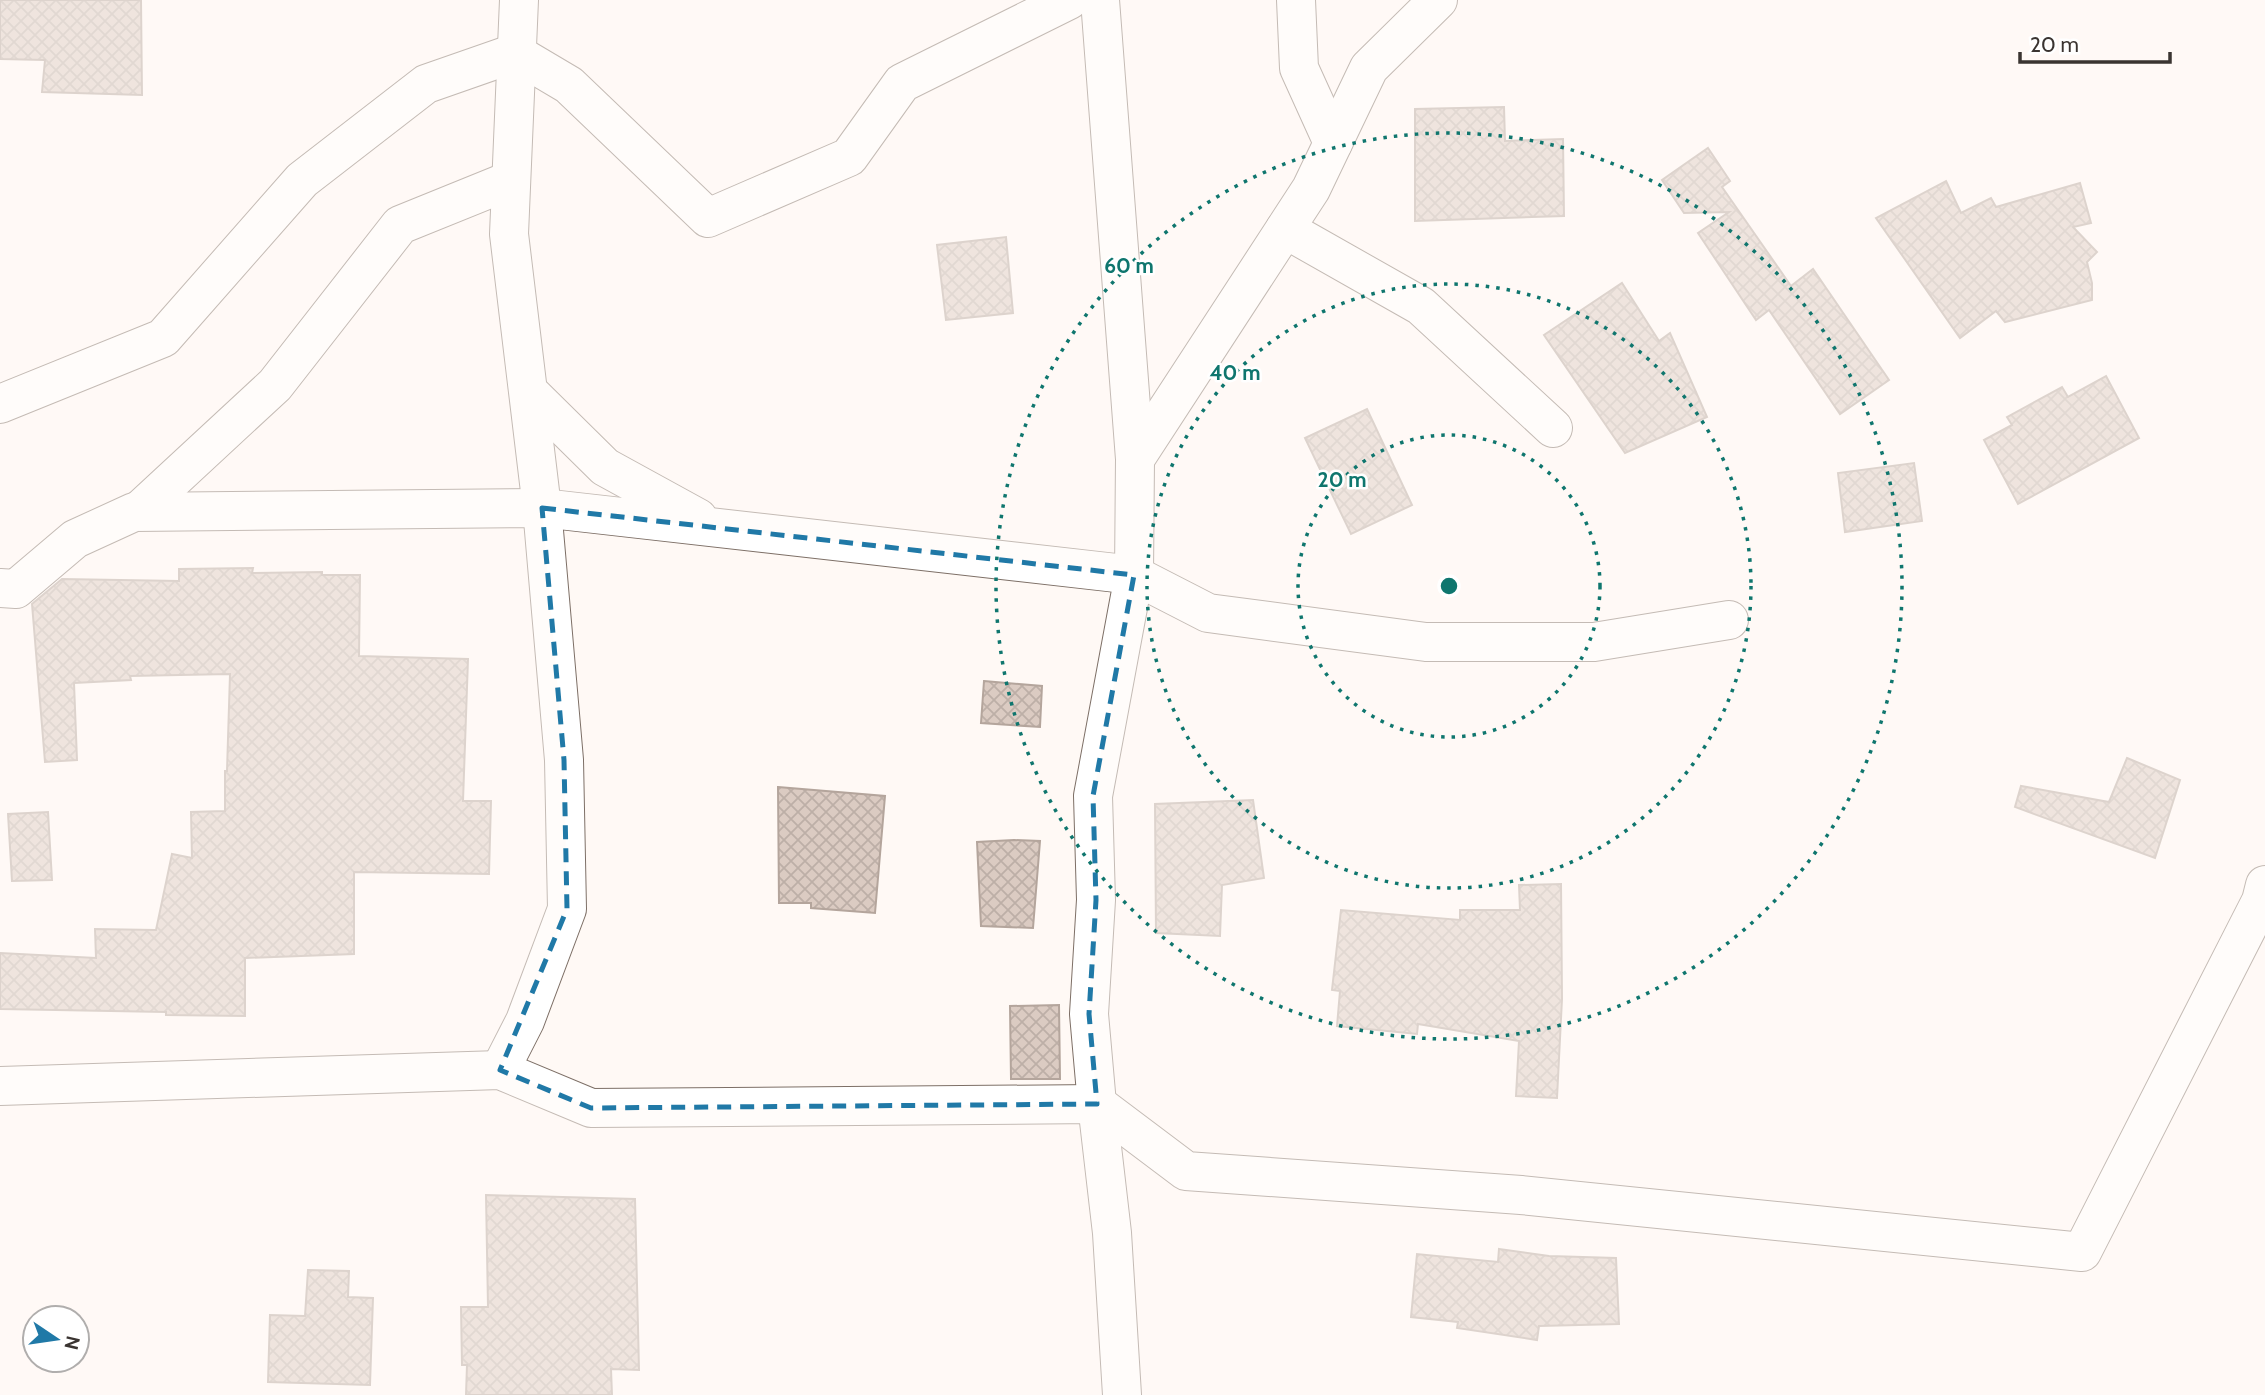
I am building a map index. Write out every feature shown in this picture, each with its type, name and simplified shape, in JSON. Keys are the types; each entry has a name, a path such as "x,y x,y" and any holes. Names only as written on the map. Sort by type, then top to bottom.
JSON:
{"street":[{"path":"500,1070 525,1021 567,909 564,760 542,508 509,234 519,0"},
{"path":"0,404 163,338 302,180 426,84 515,53 569,85 708,218 849,157 902,83 1069,0"},
{"path":"1101,0 1135,459 1134,576 1093,796 1096,900 1089,1014 1112,1233 1122,1395"},
{"path":"1296,0 1299,68 1333,143"},
{"path":"1135,459 1311,189 1369,68 1438,0"},
{"path":"139,512 275,385 400,225 511,180"},
{"path":"1285,229 1421,306 1553,428"},
{"path":"529,392 605,467 715,527"},
{"path":"0,588 16,589 75,540 134,512 542,508 1134,576 1208,613 1426,642 1594,642 1729,620"},
{"path":"0,1086 500,1070 591,1108 1097,1104 1186,1171 1521,1195 2082,1252 2264,897"}],"highlighted area":[{"path":"542,508 1134,575 1093,796 1096,900 1089,1014 1097,1104 591,1108 500,1070 567,909 564,760"}],"building":[{"path":"0,0 141,0 142,95 42,92 45,60 0,59"},
{"path":"1504,107 1505,141 1563,139 1564,216 1415,221 1415,109"},
{"path":"1708,148 1730,181 1722,187 1791,286 1813,269 1889,380 1840,414 1769,310 1756,320 1698,233 1729,212 1684,213 1662,180"},
{"path":"1946,181 1961,213 1991,198 1996,207 2080,183 2091,223 2073,227 2097,252 2087,262 2092,283 2092,300 2005,322 1996,311 1960,338 1876,218"},
{"path":"1006,237 1013,313 946,320 937,245"},
{"path":"1622,283 1659,341 1670,333 1707,417 1625,453 1544,335"},
{"path":"2106,376 2139,438 2018,504 1984,440 2012,425 2007,417 2062,387 2068,397"},
{"path":"1367,409 1412,505 1351,534 1305,438"},
{"path":"1914,463 1922,521 1845,532 1838,473"},
{"path":"253,568 252,573 322,572 322,575 360,575 359,656 468,659 463,801 491,801 489,874 354,872 354,954 245,958 245,1016 0,1009 0,953 96,958 95,929 156,930 172,854 192,858 191,812 225,811 230,674 130,676 131,680 74,683 77,760 45,762 32,604 62,579 179,581 179,569"},
{"path":"984,681 1042,686 1040,727 981,723"},
{"path":"2127,758 2180,780 2155,858 2015,807 2021,786 2109,802"},
{"path":"778,787 885,796 875,913 811,908 811,903 779,903"},
{"path":"1253,800 1264,878 1222,885 1220,936 1156,933 1155,804"},
{"path":"48,812 52,880 12,881 8,814"},
{"path":"1040,841 1033,928 981,926 977,842"},
{"path":"1561,884 1562,999 1557,1098 1516,1096 1519,1041 1418,1024 1417,1034 1337,1026 1340,991 1332,990 1341,910 1460,920 1460,910 1520,910 1519,885"},
{"path":"1059,1005 1060,1079 1011,1079 1010,1006"},
{"path":"486,1195 635,1199 639,1370 611,1369 612,1395 466,1395 467,1365 462,1365 461,1307 488,1307"},
{"path":"1499,1249 1549,1256 1616,1258 1619,1324 1539,1326 1537,1340 1457,1328 1458,1322 1411,1317 1417,1254 1498,1262"},
{"path":"308,1270 349,1271 348,1297 373,1298 370,1385 268,1382 270,1315 305,1316"}]}
